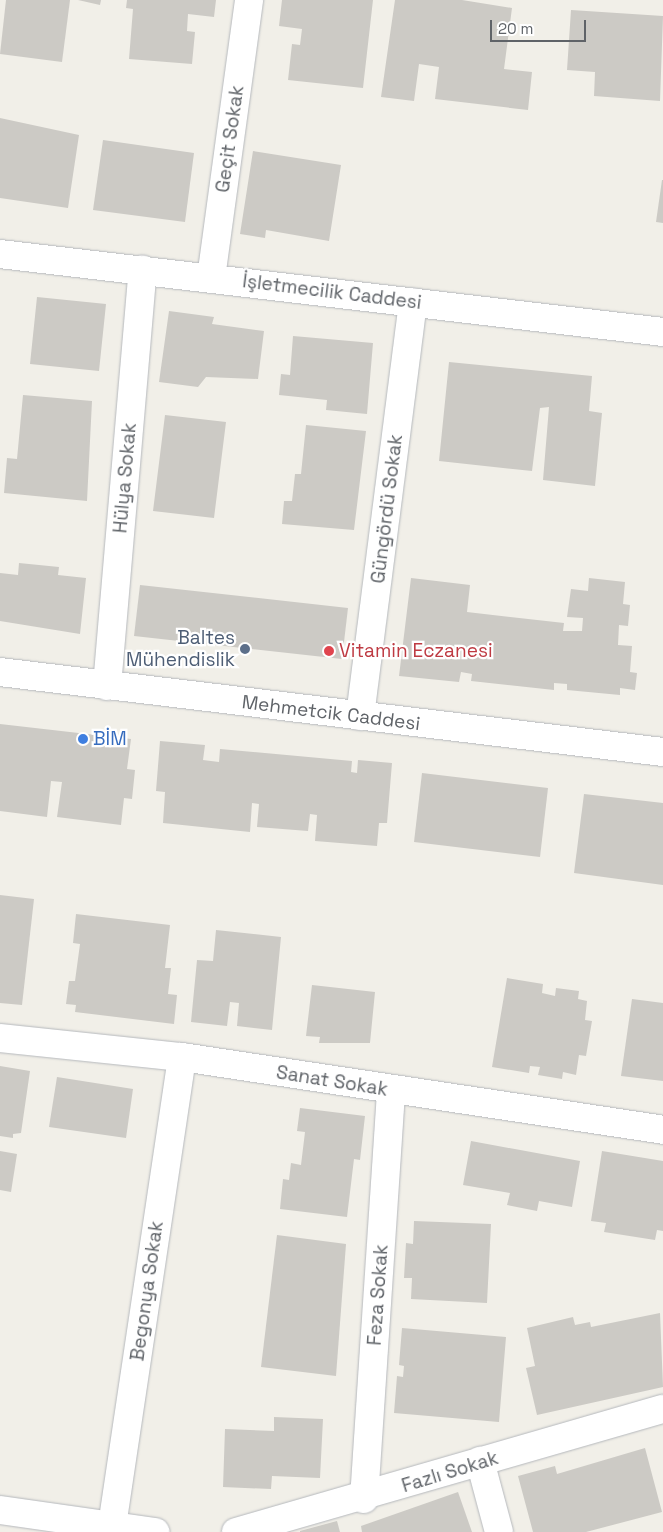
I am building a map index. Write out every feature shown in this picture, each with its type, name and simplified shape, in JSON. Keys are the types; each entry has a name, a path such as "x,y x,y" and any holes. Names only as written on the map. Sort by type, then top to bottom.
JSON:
{"street":[{"name":"Geçit Sokak","path":"210,278 248,0"},
{"name":"İşletmecilik Caddesi","path":"0,254 663,332"},
{"name":"Hülya Sokak","path":"107,686 143,270"},
{"name":"Güngördü Sokak","path":"360,716 413,302"},
{"name":"Mehmetcik Caddesi","path":"0,672 663,752"},
{"name":"Sanat Sokak","path":"0,1038 182,1057 663,1130"},
{"name":"Begonya Sokak","path":"112,1526 182,1057"},
{"name":"Feza Sokak","path":"364,1499 391,1090"},
{"name":"Fazlı Sokak","path":"236,1532 364,1499 480,1462 663,1410"},
{"path":"480,1462 500,1532"},
{"path":"0,1510 155,1532"}],"building":[{"path":"6,0 70,0 62,62 0,54"},
{"path":"78,0 101,0 100,5"},
{"path":"127,0 216,0 214,17 188,14 187,31 195,32 192,64 129,59 133,9 126,8"},
{"path":"282,0 373,0 363,88 288,80 292,44 300,45 302,29 279,26"},
{"path":"395,0 462,0 512,8 504,69 532,72 528,110 435,99 439,67 419,64 414,101 381,97"},
{"path":"571,10 663,16 660,101 594,96 595,72 567,70"},
{"path":"0,118 79,135 68,208 0,198"},
{"path":"103,140 194,153 185,222 93,210"},
{"path":"253,151 341,165 329,241 266,230 265,238 240,234"},
{"path":"663,180 663,223 656,222"},
{"path":"37,297 106,304 99,371 30,364"},
{"path":"169,311 214,317 212,324 264,331 258,379 206,377 198,387 159,382"},
{"path":"293,336 373,343 367,414 326,410 327,400 279,395 281,374 290,375"},
{"path":"449,362 592,376 589,411 602,413 595,486 543,480 549,407 540,408 532,471 439,461"},
{"path":"23,395 92,401 87,501 4,493 7,458 17,459"},
{"path":"165,415 226,422 214,518 153,511"},
{"path":"306,425 366,431 354,530 282,524 284,501 292,501 295,474 301,474"},
{"path":"19,563 59,567 58,575 86,578 80,634 0,621 0,573 18,575"},
{"path":"411,578 470,585 467,612 564,623 563,631 582,631 583,618 567,617 571,589 588,591 589,578 625,582 623,604 630,605 628,626 619,625 618,645 632,646 630,672 637,673 635,690 620,688 620,695 567,690 567,684 554,683 554,690 471,681 472,674 461,672 459,682 399,676"},
{"path":"140,585 348,608 342,659 134,636"},
{"path":"0,724 131,739 127,769 135,770 132,799 124,798 121,825 57,817 62,782 51,781 47,817 0,811"},
{"path":"160,741 205,745 203,760 219,762 220,749 352,761 351,772 357,773 358,760 392,763 387,823 379,823 377,846 315,841 317,815 310,814 308,831 257,827 259,804 252,803 250,832 163,823 165,792 156,791"},
{"path":"422,773 548,788 540,857 414,842"},
{"path":"584,794 663,803 663,885 574,873"},
{"path":"0,895 34,899 22,1005 0,1003"},
{"path":"76,914 170,925 165,968 171,968 168,994 177,995 174,1024 75,1012 76,1005 66,1004 69,981 75,981 80,944 73,943"},
{"path":"216,930 281,937 272,1030 237,1026 239,1003 230,1002 227,1026 191,1022 197,960 213,961"},
{"path":"507,978 543,984 542,993 555,996 556,988 579,991 578,999 587,1001 585,1020 592,1021 586,1056 579,1055 576,1075 563,1072 562,1079 538,1075 540,1067 530,1066 529,1073 492,1067"},
{"path":"312,985 375,992 370,1043 319,1043 320,1037 306,1036"},
{"path":"632,999 663,1003 663,1081 621,1076"},
{"path":"0,1066 30,1071 21,1133 13,1134 13,1138 0,1136"},
{"path":"57,1077 133,1089 126,1138 49,1127"},
{"path":"300,1108 365,1116 360,1160 354,1159 347,1217 280,1209 283,1179 289,1180 291,1163 301,1165 305,1132 297,1131"},
{"path":"471,1141 580,1161 572,1207 539,1201 537,1211 507,1205 510,1193 463,1185"},
{"path":"0,1151 17,1154 11,1192 0,1190"},
{"path":"602,1151 663,1161 663,1231 657,1230 655,1240 604,1232 606,1223 591,1221"},
{"path":"414,1221 491,1224 487,1303 411,1299 412,1278 404,1278 406,1243 413,1244"},
{"path":"277,1235 346,1244 336,1376 261,1367"},
{"path":"660,1313 663,1387 537,1415 526,1368 535,1366 527,1328 573,1317 575,1325 590,1322 591,1327"},
{"path":"402,1328 506,1337 499,1422 394,1413 397,1376 403,1377 404,1366 399,1365"},
{"path":"274,1417 323,1419 320,1478 272,1476 271,1489 223,1487 225,1429 274,1431"},
{"path":"645,1448 662,1512 586,1532 533,1532 518,1476 555,1466 557,1474"},
{"path":"458,1492 472,1532 362,1532 361,1526"},
{"path":"337,1521 340,1532 300,1532 300,1531"}],"place":[{"name":"Baltes Mühendislik","path":"245,649"},
{"name":"Vitamin Eczanesi","path":"329,651"},
{"name":"BİM","path":"83,739"}]}
